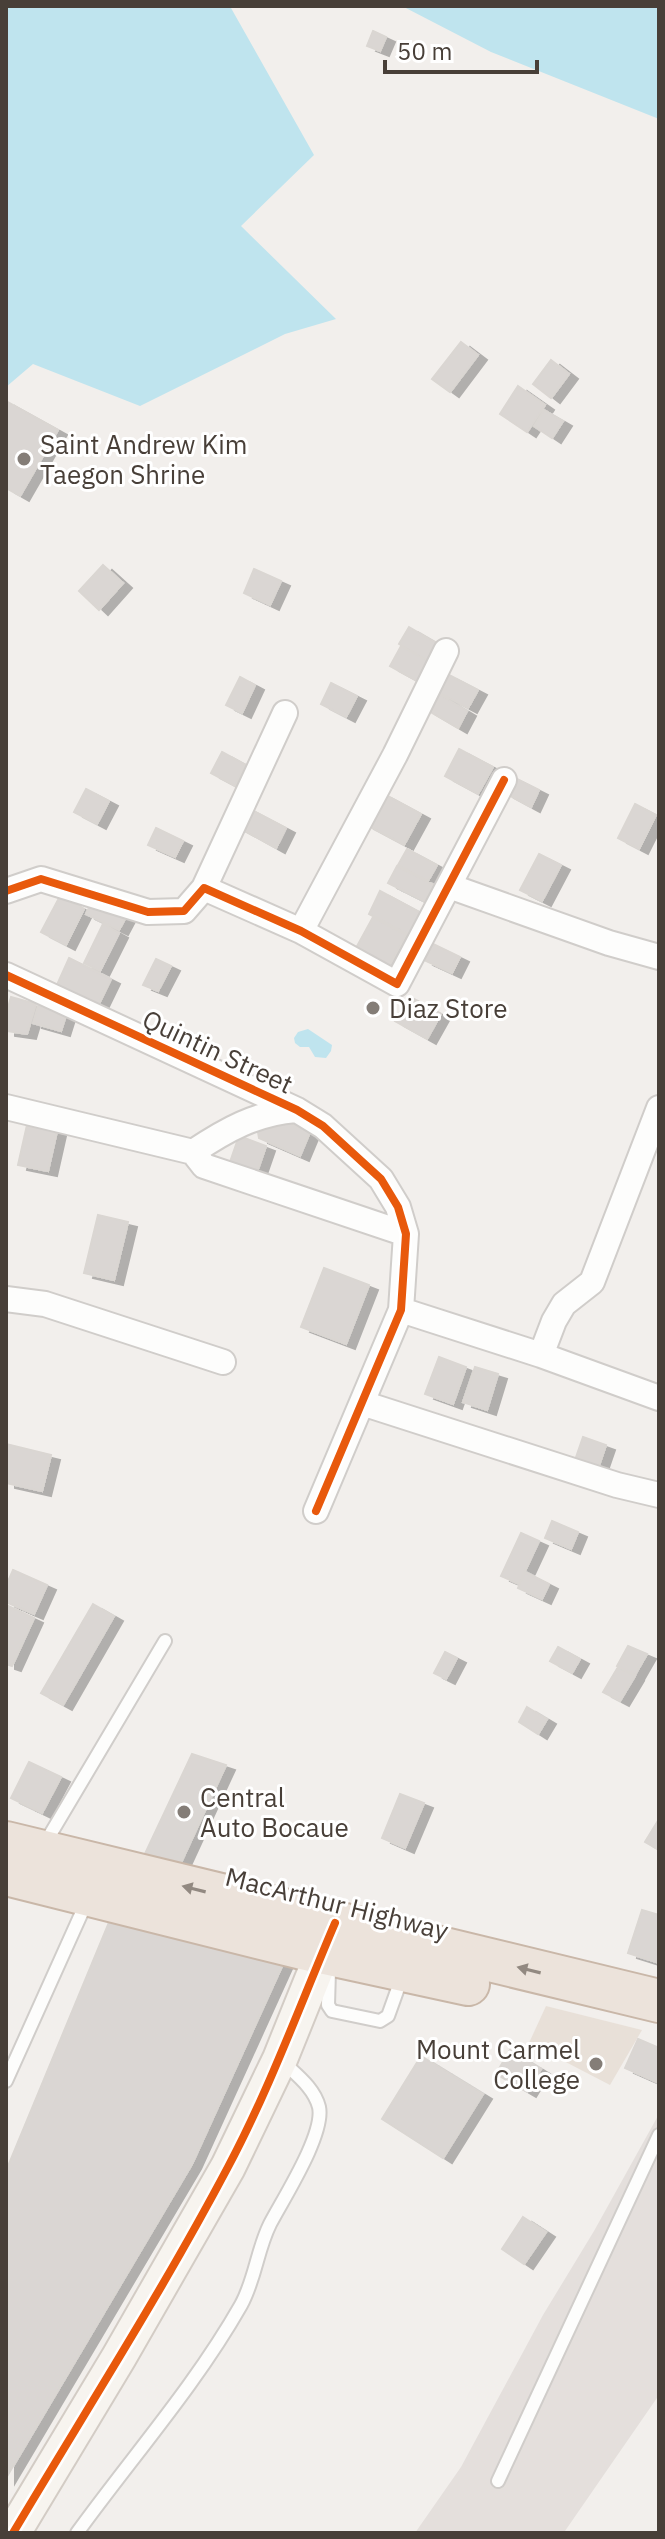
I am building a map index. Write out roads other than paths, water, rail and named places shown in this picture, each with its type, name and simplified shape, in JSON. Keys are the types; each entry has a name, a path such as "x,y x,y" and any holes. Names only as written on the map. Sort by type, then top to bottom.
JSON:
{"highway":[{"name":"MacArthur Highway","path":"23,1847 321,1939 405,1970 659,2028"},
{"name":"MacArthur Highway","path":"6,1874 90,1895 659,2001"}],"street":[{"path":"301,931 395,755 446,651"},
{"path":"6,891 41,879 148,912 184,911 204,888 285,713"},
{"path":"204,888 301,931 397,984 504,780"},
{"path":"449,886 609,943 659,957"},
{"name":"Quintin Street","path":"6,975 297,1110 323,1126 381,1179 398,1207 406,1234 401,1310 316,1511"},
{"path":"6,1107 193,1152 204,1166 406,1234"},
{"path":"541,1355 564,1304 577,1297 592,1282 659,1108"},
{"path":"193,1152 225,1131 248,1121 274,1112 297,1110"},
{"path":"6,1299 45,1304 223,1362"},
{"path":"401,1310 541,1355 659,1398"},
{"path":"362,1403 617,1485 659,1495"},
{"path":"14,2515 119,2357 228,2167 280,2059 321,1939"},
{"path":"14,2515 211,2158 321,1939"}],"lane":[{"path":"23,1847 51,1837 165,1641"},
{"path":"6,2081 90,1895"},
{"path":"321,1939 328,2005 332,2011 380,2021 388,2016 405,1970"},
{"path":"77,2533 208,2359 243,2301 269,2226 293,2183 316,2130 320,2108 309,2086 280,2059"},
{"path":"498,2481 659,2135"}],"water":[{"path":"6,6 231,8 314,155 241,226 336,319 285,334 140,406 33,364 6,387"},
{"path":"402,6 659,6 659,119 491,52"},
{"path":"308,1029 332,1045 326,1058 315,1057 309,1047 300,1047 295,1043 298,1032"}],"place":[{"name":"Saint Andrew Kim Taegon Shrine","path":"24,459"},
{"name":"Diaz Store","path":"373,1008"},
{"name":"Central Auto Bocaue","path":"184,1812"},
{"name":"Mount Carmel College","path":"596,2064"}]}
